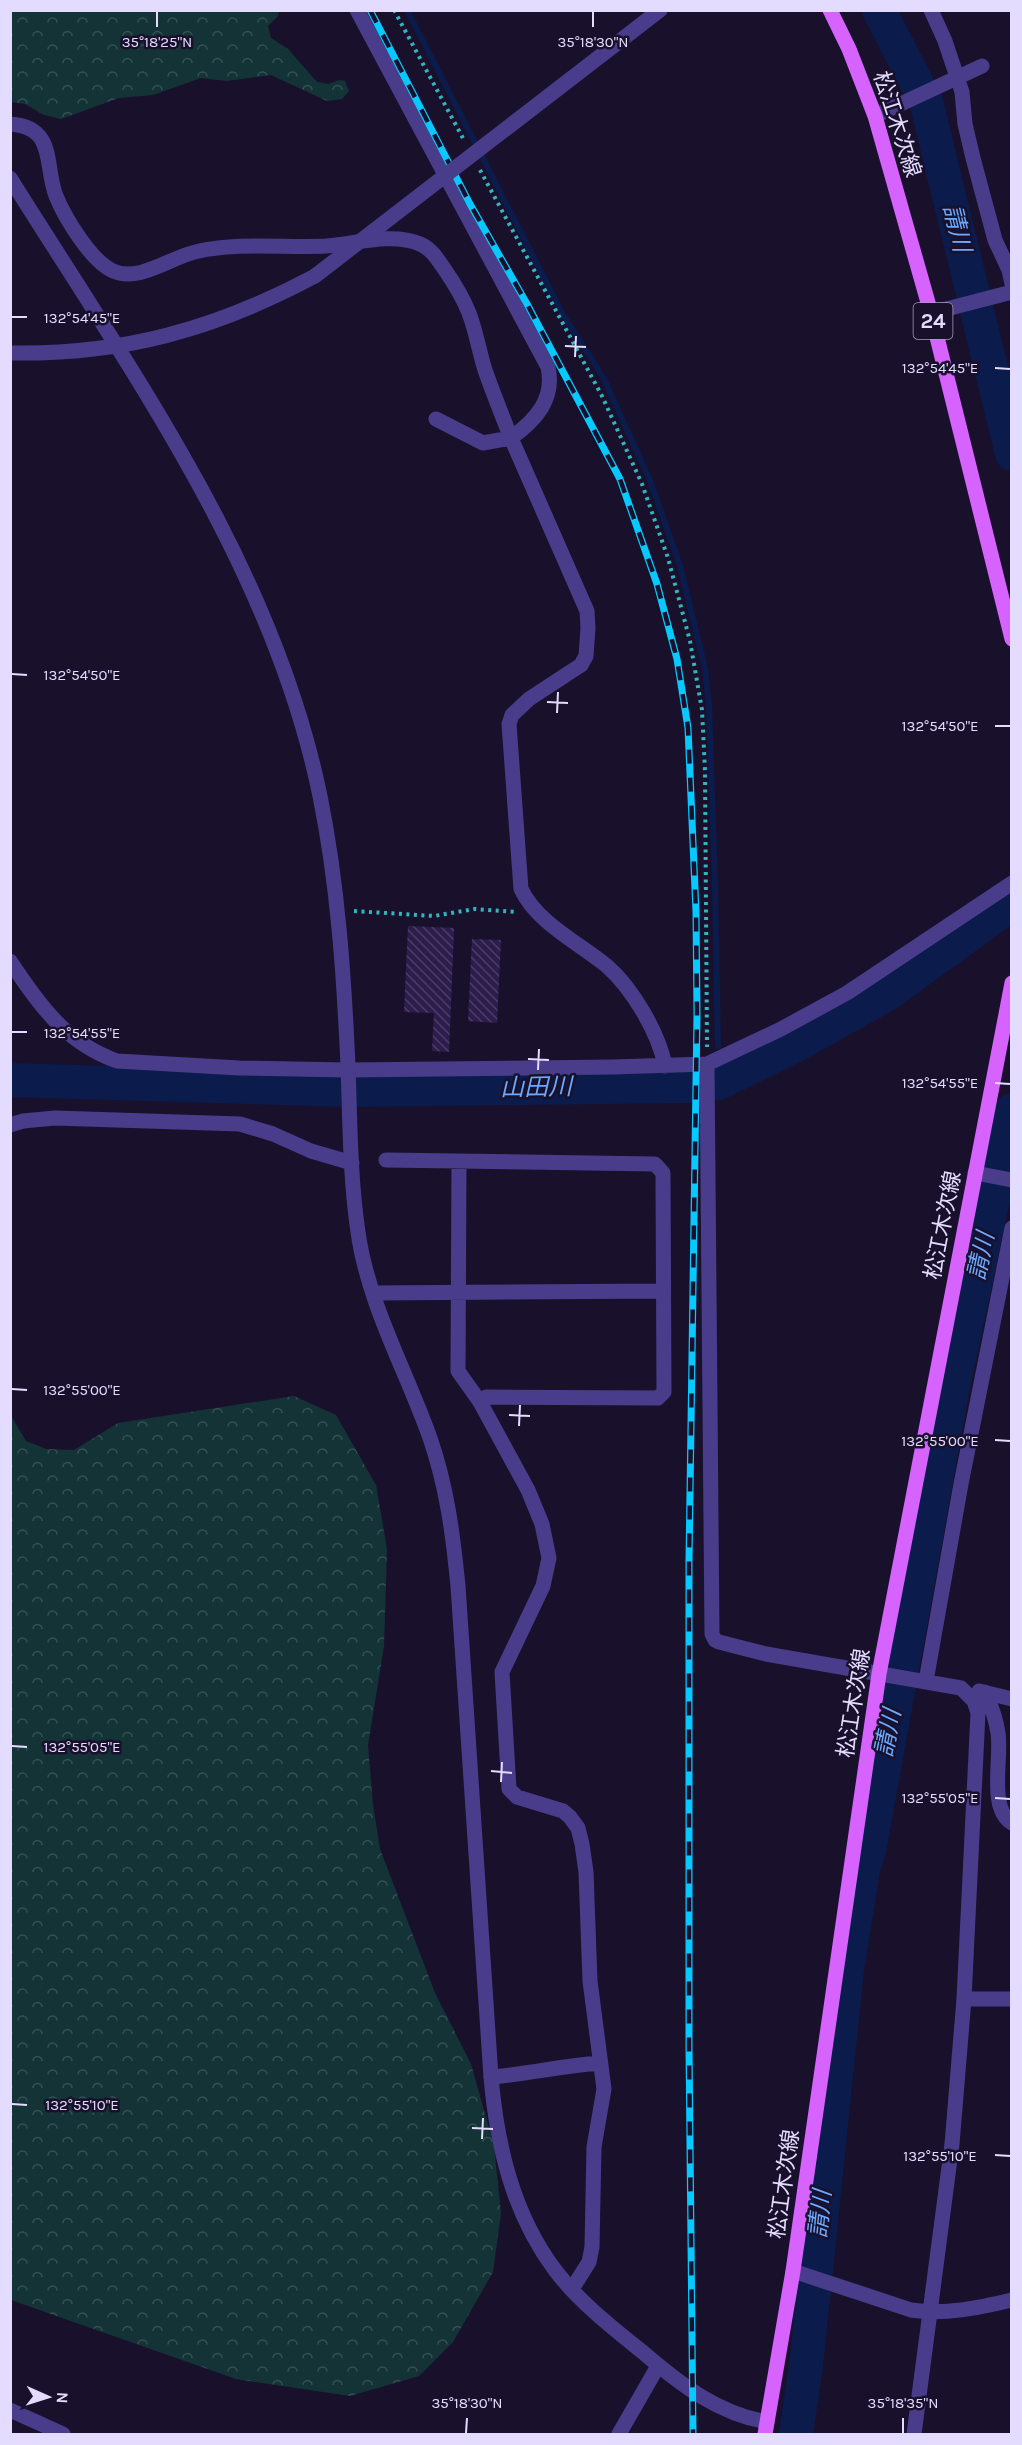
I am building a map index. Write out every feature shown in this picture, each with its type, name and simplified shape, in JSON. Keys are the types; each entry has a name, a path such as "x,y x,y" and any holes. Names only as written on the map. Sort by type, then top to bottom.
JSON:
{"main road":[{"name":"松江木次線","path":"830,10 849,49 875,116 931,313 1011,639"},
{"name":"松江木次線","path":"766,2428 800,2272 879,1674 982,1174 1011,983"}],"street":[{"path":"357,10 548,367 550,380 544,405 530,424 511,438 483,443 436,419"},
{"path":"10,353 51,353 116,347 170,336 209,324 315,276 660,10"},
{"path":"931,10 945,41 956,78 973,158 995,240 1009,270 1010,289 931,313"},
{"path":"875,116 982,66"},
{"path":"10,124 29,128 44,141 48,150 56,196 97,260 113,271 123,274 140,272 182,256 215,249 326,246 390,239 419,244 429,249 450,277 469,312 485,369 511,438 587,610 586,656 581,665 529,699 512,716 509,724 520,880 525,898 539,913 608,968 624,985 634,998 651,1030 662,1052 665,1066"},
{"path":"10,178 194,474 258,608 285,673 319,794 332,865 344,972 352,1163 358,1234 373,1293 430,1439 444,1482 452,1531 458,1586 491,2077 500,2143 519,2207 538,2245 572,2289 614,2329 658,2366 720,2408 766,2428"},
{"path":"10,961 45,1011 62,1030 82,1045 117,1060 348,1076 665,1066 707,1070 847,993 1011,883"},
{"path":"707,1070 712,1634 715,1640 726,1645 985,1692 1011,1699"},
{"path":"10,1125 23,1121 55,1118 240,1124 273,1134 311,1151 352,1163"},
{"path":"386,1160 655,1164 663,1173 664,1392 658,1398 486,1397 480,1402"},
{"path":"459,1162 458,1371 480,1402 528,1490 548,1543 549,1558 543,1586 502,1672 509,1789 517,1797 563,1811 570,1817 578,1828 586,1872 590,1981 604,2089 594,2147 592,2247 589,2262 572,2289"},
{"path":"982,1174 1011,1180"},
{"path":"926,1681 961,1484 1011,1228"},
{"path":"373,1293 663,1291"},
{"path":"914,2434 952,2144 964,1999 979,1725 974,1701 961,1688"},
{"path":"985,1692 992,1708 998,1734 999,1808 1005,1819 1011,1823"},
{"path":"964,1999 1011,1999"},
{"path":"491,2077 599,2063"},
{"path":"800,2272 911,2310 931,2313 954,2312 1011,2300"},
{"path":"619,2434 658,2366"},
{"path":"10,2410 63,2434"}],"path":[{"path":"394,10 467,146"},
{"path":"478,167 602,396 642,484 668,558 690,641 702,710 705,771 707,1070"},
{"path":"350,910 434,916 475,909 539,913"}],"green space":[{"path":"11,10 279,11 278,16 268,26 271,38 288,49 317,82 329,84 339,80 345,81 349,91 342,99 327,101 271,75 227,81 201,78 153,95 119,98 61,119 44,115 25,104 11,102"},
{"path":"294,1396 336,1415 376,1485 387,1549 384,1646 368,1745 373,1805 380,1849 435,1993 471,2064 494,2146 501,2213 493,2272 453,2342 419,2376 350,2396 236,2379 11,2300 10,1414 26,1441 46,1449 74,1450 118,1423"}],"water":[{"path":"790,2406 811,2411 806,2434 785,2434"}],"building":[{"path":"408,926 454,928 449,1052 432,1051 434,1013 404,1012"},
{"path":"472,939 501,940 497,1023 468,1021"}],"waterway":[{"path":"407,10 562,313 603,377 651,483 680,566 705,668 709,705 718,1046"},
{"name":"請川","path":"879,10 926,101 1012,454"},
{"name":"山田川","path":"10,1080 350,1090 687,1086 719,1083 802,1042 889,993 999,913 1012,907"},
{"path":"719,1074 719,1083"},
{"name":"請川","path":"796,2434 806,2366 847,1970 863,1870 869,1851 953,1387 1012,1110"}],"railway":[{"path":"370,10 470,204 527,304 620,479 657,584 677,659 688,728 696,912 697,1015 689,1561 689,2047 693,2434"}]}
